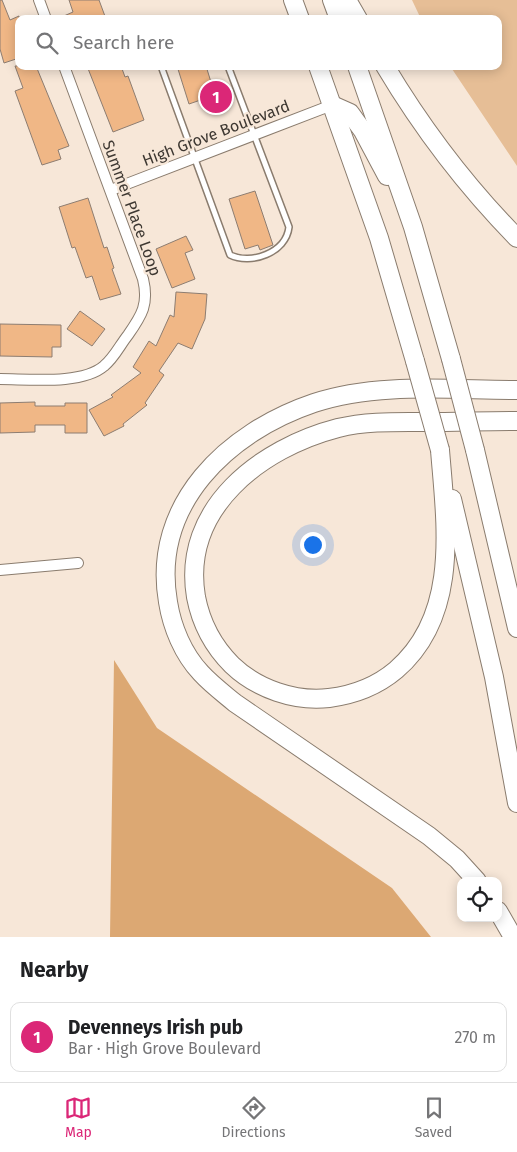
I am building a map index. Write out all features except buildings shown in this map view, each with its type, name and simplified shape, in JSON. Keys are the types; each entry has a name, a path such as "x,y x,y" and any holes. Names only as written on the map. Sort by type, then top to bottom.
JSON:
{"highway":[{"path":"293,0 299,15"},
{"path":"332,0 338,15"},
{"path":"348,0 356,15"},
{"path":"319,70 378,238 440,450 492,668 517,803"},
{"path":"358,70 413,227 451,360 475,450 517,628"},
{"path":"388,70 452,164 494,215 517,238"},
{"path":"332,105 350,113 363,130 413,227"},
{"path":"473,877 457,859 429,836 235,703 200,672 188,656 174,625 166,591 166,560 177,516 186,498 198,481 236,444 282,416 326,400 373,391 517,390"},
{"path":"440,450 446,531 444,572 434,614 427,632 417,649 405,662 390,675 374,685 338,697 320,699 300,698 279,693 245,676 232,665 212,641 206,628 197,602 194,575 197,548 207,520 222,499 243,477 272,456 302,441 351,425 387,422 517,421"},
{"path":"502,917 514,937"}],"street":[{"path":"38,0 44,15"},
{"name":"Summer Place Loop","path":"0,379 76,378 92,374 107,364 139,319 146,300 143,279 66,70"},
{"name":"High Grove Boulevard","path":"111,190 332,105"},
{"path":"0,570 78,563"}],"lane":[{"path":"162,70 230,255 237,258 246,258 269,253 279,248 286,240 289,228 230,70"}],"shaded area":[{"path":"412,0 517,0 517,166 453,70 502,70 502,15 419,15"},
{"path":"114,660 157,728 392,888 431,937 110,937"}],"place":[{"name":"Devenneys Irish pub","path":"216,97"}]}
